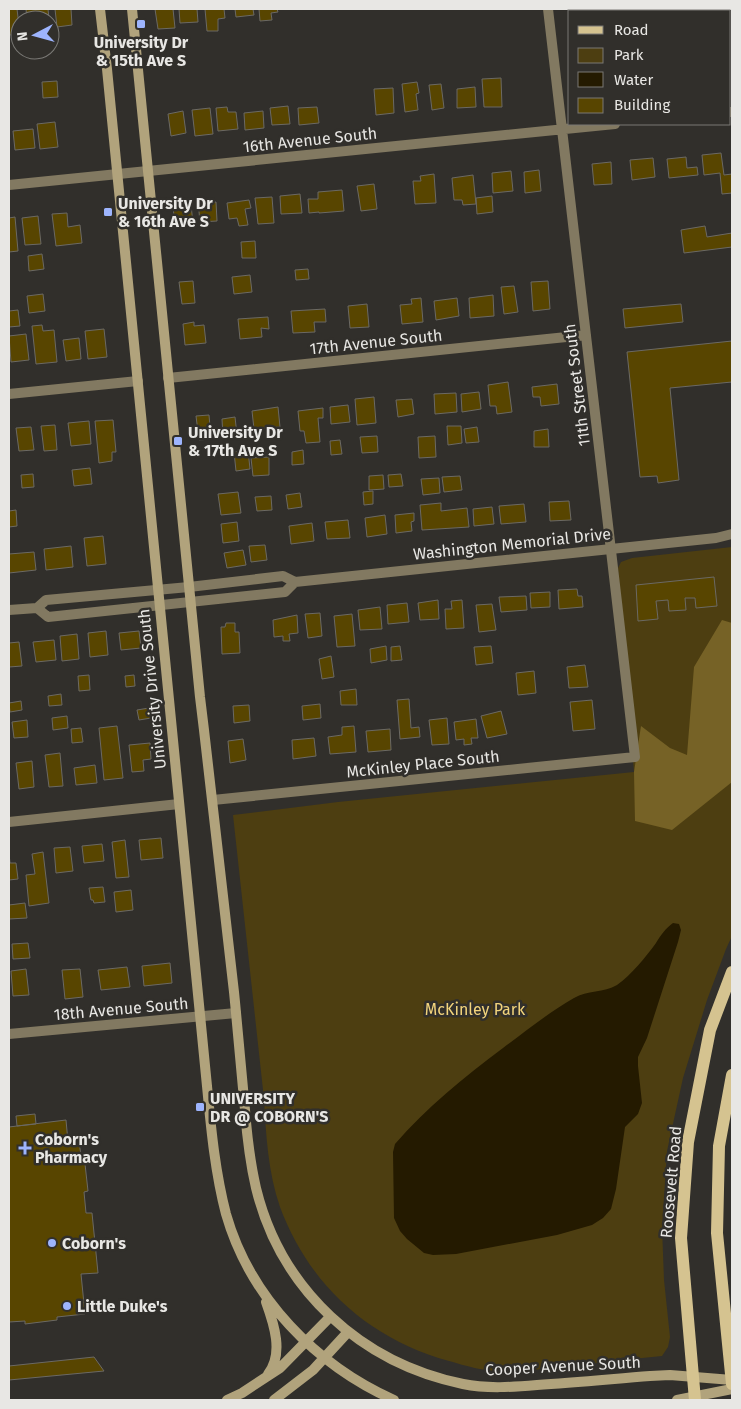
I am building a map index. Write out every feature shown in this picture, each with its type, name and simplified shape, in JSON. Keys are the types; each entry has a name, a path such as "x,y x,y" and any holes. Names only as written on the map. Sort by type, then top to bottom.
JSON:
{"main road":[{"name":"University Drive South","path":"100,9 118,174 157,589 213,1146 226,1213 241,1253 279,1314 306,1342"},
{"path":"132,9 200,697 213,800 246,1127 252,1167 259,1201 277,1245 308,1291 330,1317 280,1368 227,1400"},
{"name":"Roosevelt Road","path":"695,1399 681,1238 688,1142 710,1030 732,972"},
{"path":"732,1075 719,1146 717,1233 732,1384"},
{"path":"262,1289 274,1326 276,1348 274,1364 265,1378"},
{"name":"Cooper Avenue South","path":"330,1317 379,1353 414,1369 466,1385 502,1387 650,1376 732,1380"},
{"path":"274,1400 295,1385 325,1358 348,1332"},
{"path":"306,1342 355,1380 394,1400"},
{"path":"677,1400 695,1399 732,1389"}],"street":[{"name":"11th Street South","path":"548,9 636,757"},
{"name":"16th Avenue South","path":"9,185 604,125"},
{"name":"17th Avenue South","path":"168,378 586,335"},
{"path":"9,394 138,381"},
{"name":"Washington Memorial Drive","path":"9,610 37,608 46,600 283,576 295,582 716,538 732,534"},
{"name":"Washington Memorial Drive","path":"37,608 48,616 191,602 285,592 295,582"},
{"name":"McKinley Place South","path":"213,800 636,757"},
{"path":"9,822 179,804"},
{"name":"18th Avenue South","path":"9,1034 236,1013"}],"green space":[{"name":"McKinley Park","path":"732,547 732,936 707,1000 683,1078 667,1151 662,1227 664,1280 670,1337 668,1347 662,1356 516,1371 494,1371 475,1368 420,1351 393,1339 345,1305 307,1261 292,1235 280,1207 268,1153 264,1099 233,815 338,802 634,772 618,568 621,562 632,558"}],"shaded area":[{"path":"722,620 732,623 732,782 672,830 635,821 634,772 641,726 670,748 687,755 694,667"}],"water":[{"path":"673,923 679,924 681,930 647,1038 638,1057 642,1103 638,1114 625,1127 616,1189 611,1209 603,1218 592,1225 557,1235 456,1254 433,1255 424,1253 400,1231 394,1218 393,1152 395,1144 419,1118 460,1082 546,1016 579,995 612,988 623,981 652,949 663,932"}],"building":[{"path":"9,9 17,9 10,10 9,35"},
{"path":"26,9 48,10 26,10"},
{"path":"71,9 72,25 60,27 60,10 55,10"},
{"path":"155,9 173,9 175,28 158,29"},
{"path":"179,9 197,9 198,22 180,23"},
{"path":"205,9 224,9 225,18 218,19 218,31 207,31"},
{"path":"235,9 253,9 254,15 236,17"},
{"path":"259,9 277,9 278,12 271,13 272,20 260,21"},
{"path":"501,78 502,107 484,107 482,79"},
{"path":"57,81 58,97 43,98 42,82"},
{"path":"417,82 419,93 416,94 418,110 405,112 402,84"},
{"path":"441,84 444,108 432,110 429,85"},
{"path":"475,87 476,107 457,108 457,89"},
{"path":"393,88 394,113 376,115 374,89"},
{"path":"288,106 290,124 272,125 270,108"},
{"path":"227,107 228,112 236,112 238,129 218,131 216,108"},
{"path":"317,107 319,123 299,125 298,108"},
{"path":"210,108 213,134 195,136 192,110"},
{"path":"183,111 186,133 171,136 168,114"},
{"path":"263,111 264,128 245,130 244,113"},
{"path":"55,122 58,147 40,149 37,124"},
{"path":"33,129 35,148 15,150 13,131"},
{"path":"721,153 724,175 732,174 732,193 722,194 720,173 704,175 702,155"},
{"path":"686,157 687,168 697,167 698,175 669,178 667,159"},
{"path":"653,158 655,177 632,180 630,160"},
{"path":"611,162 612,184 594,185 592,164"},
{"path":"539,170 541,191 525,193 524,172"},
{"path":"511,171 513,191 493,193 492,173"},
{"path":"434,174 436,203 415,204 413,181 421,181 420,176"},
{"path":"473,175 476,204 463,205 462,200 454,200 452,178"},
{"path":"374,184 377,209 361,211 357,186"},
{"path":"342,190 344,211 309,213 308,199 318,199 318,192"},
{"path":"300,194 302,213 281,214 280,196"},
{"path":"492,196 493,212 477,214 476,198"},
{"path":"272,197 274,223 258,224 255,198"},
{"path":"207,200 207,203 216,202 217,221 200,222 198,201"},
{"path":"249,200 251,208 245,209 248,225 239,226 237,218 229,219 227,203"},
{"path":"191,205 193,223 175,224 173,207"},
{"path":"67,213 68,227 80,225 82,243 56,246 52,214"},
{"path":"38,216 41,244 25,245 22,218"},
{"path":"15,217 18,251 9,252 9,218"},
{"path":"705,226 707,237 732,233 732,247 684,253 681,230"},
{"path":"255,241 256,258 242,258 241,242"},
{"path":"42,254 44,269 29,271 28,256"},
{"path":"308,269 309,279 296,280 295,270"},
{"path":"250,275 252,292 234,294 232,277"},
{"path":"193,281 195,303 182,304 179,282"},
{"path":"548,281 550,309 533,311 531,282"},
{"path":"514,286 518,312 504,314 501,287"},
{"path":"43,294 45,311 29,313 27,296"},
{"path":"493,295 494,316 470,318 469,298"},
{"path":"421,298 423,322 402,324 400,305 412,304 411,299"},
{"path":"457,298 459,316 436,320 434,301"},
{"path":"367,304 369,327 350,328 348,306"},
{"path":"681,304 683,322 625,328 623,309"},
{"path":"325,309 326,322 314,322 315,332 293,333 291,311"},
{"path":"18,310 20,326 9,327 9,311"},
{"path":"268,317 269,329 261,328 262,337 240,339 238,319"},
{"path":"194,322 194,326 204,325 206,343 185,345 183,324"},
{"path":"42,325 43,331 54,330 57,362 36,364 32,326"},
{"path":"104,329 107,357 88,359 85,331"},
{"path":"26,334 29,360 11,362 9,336"},
{"path":"79,338 81,359 66,361 63,340"},
{"path":"732,341 732,382 670,388 679,480 658,483 657,476 640,477 627,352"},
{"path":"508,382 512,412 497,414 496,406 490,406 488,385"},
{"path":"557,384 559,404 541,406 540,397 533,397 532,387"},
{"path":"479,392 481,409 462,412 461,394"},
{"path":"456,393 457,412 435,414 434,394"},
{"path":"374,397 376,423 357,425 355,399"},
{"path":"412,399 414,414 398,417 396,400"},
{"path":"348,405 350,422 331,424 330,407"},
{"path":"278,407 280,427 254,429 252,411"},
{"path":"323,408 323,418 318,418 320,442 306,443 304,431 300,431 298,411"},
{"path":"209,415 211,439 199,440 196,416"},
{"path":"235,417 237,435 223,437 222,419"},
{"path":"113,420 116,452 112,452 112,461 99,463 95,421"},
{"path":"89,421 91,444 71,446 68,423"},
{"path":"55,425 57,450 44,451 41,426"},
{"path":"447,426 461,426 462,443 448,445"},
{"path":"31,427 34,450 19,451 16,428"},
{"path":"477,427 479,442 466,443 464,429"},
{"path":"548,429 549,447 534,447 534,431"},
{"path":"377,436 378,452 362,453 360,437"},
{"path":"435,436 436,457 419,458 418,437"},
{"path":"340,440 342,454 331,455 330,441"},
{"path":"248,450 250,469 236,471 234,452"},
{"path":"303,450 304,464 292,465 292,452"},
{"path":"269,457 269,475 253,476 251,458"},
{"path":"90,468 92,484 74,486 72,470"},
{"path":"33,474 34,487 22,488 21,475"},
{"path":"401,474 403,486 389,487 388,475"},
{"path":"383,475 384,489 369,490 369,476"},
{"path":"460,476 462,490 444,492 442,477"},
{"path":"439,478 440,493 423,495 421,479"},
{"path":"373,491 373,504 364,505 363,492"},
{"path":"238,492 241,513 221,515 218,494"},
{"path":"300,493 302,507 288,509 286,495"},
{"path":"271,496 272,510 257,511 255,497"},
{"path":"569,501 571,520 550,521 549,502"},
{"path":"441,503 441,511 467,508 469,527 422,530 420,505"},
{"path":"524,504 526,522 501,524 499,506"},
{"path":"492,507 494,524 474,526 473,509"},
{"path":"16,510 17,526 9,527 9,511"},
{"path":"414,513 414,521 411,522 412,531 396,533 395,515"},
{"path":"385,515 387,534 367,537 365,518"},
{"path":"348,520 350,538 327,539 325,522"},
{"path":"237,522 239,541 223,543 221,524"},
{"path":"312,523 314,541 291,544 289,526"},
{"path":"103,536 106,564 87,566 84,538"},
{"path":"265,545 267,560 251,562 249,546"},
{"path":"71,546 73,567 46,570 44,549"},
{"path":"243,550 246,565 227,568 224,553"},
{"path":"34,552 36,570 9,573 9,554"},
{"path":"714,577 717,606 696,608 695,598 685,598 686,610 669,611 668,600 656,601 658,619 638,621 636,585"},
{"path":"577,589 578,596 582,596 583,607 559,609 558,590"},
{"path":"550,592 550,607 531,608 530,593"},
{"path":"526,596 527,610 501,612 499,597"},
{"path":"438,600 439,619 420,620 418,603"},
{"path":"462,600 464,628 446,629 445,609 452,609 451,601"},
{"path":"407,603 409,622 388,624 387,605"},
{"path":"492,604 496,630 479,632 476,605"},
{"path":"380,607 382,629 360,630 358,610"},
{"path":"320,613 322,636 308,638 305,614"},
{"path":"352,614 355,646 337,647 334,616"},
{"path":"297,615 298,633 289,634 290,641 283,641 283,636 274,637 273,620"},
{"path":"226,623 235,623 235,632 239,632 240,653 222,654 221,627 225,627"},
{"path":"106,631 108,655 90,657 88,633"},
{"path":"139,631 141,648 121,650 119,633"},
{"path":"77,634 79,659 62,661 60,636"},
{"path":"54,640 56,660 36,662 33,642"},
{"path":"19,642 22,666 9,667 9,643"},
{"path":"386,646 387,660 371,663 370,649"},
{"path":"400,646 402,660 391,661 391,647"},
{"path":"491,646 493,663 476,665 474,647"},
{"path":"331,656 334,677 322,679 319,659"},
{"path":"585,665 588,687 569,688 567,667"},
{"path":"534,671 536,693 518,695 516,673"},
{"path":"89,675 90,690 79,691 78,676"},
{"path":"134,675 135,686 126,687 125,676"},
{"path":"356,689 357,705 341,705 340,691"},
{"path":"61,694 62,705 49,706 48,696"},
{"path":"409,699 411,728 419,727 420,737 400,739 397,700"},
{"path":"592,700 595,729 573,731 570,702"},
{"path":"21,701 22,710 10,712 9,703"},
{"path":"320,704 321,718 303,720 302,706"},
{"path":"249,705 250,721 234,723 233,706"},
{"path":"149,708 151,718 139,720 137,710"},
{"path":"501,711 507,734 487,738 481,716"},
{"path":"67,716 68,728 53,730 52,718"},
{"path":"447,718 449,744 432,745 429,720"},
{"path":"476,719 478,738 471,738 472,744 464,745 464,739 456,740 454,722"},
{"path":"27,720 28,737 14,738 12,722"},
{"path":"117,726 123,778 104,780 99,728"},
{"path":"354,726 356,752 330,754 328,737 342,735 342,727"},
{"path":"81,728 83,742 72,743 71,729"},
{"path":"390,729 391,750 368,752 366,731"},
{"path":"314,738 316,756 293,759 292,740"},
{"path":"243,739 246,760 230,763 228,741"},
{"path":"150,743 151,759 143,760 144,771 132,772 129,745"},
{"path":"60,753 63,786 49,787 45,755"},
{"path":"32,761 34,787 19,789 16,763"},
{"path":"95,765 97,783 76,785 74,768"},
{"path":"161,838 163,858 141,860 139,840"},
{"path":"125,840 129,877 116,878 112,842"},
{"path":"102,844 104,861 84,863 82,846"},
{"path":"70,847 73,871 56,873 54,848"},
{"path":"43,852 49,903 29,906 26,875 35,874 32,854"},
{"path":"9,854 10,863 16,863 18,879 9,880"},
{"path":"103,887 105,902 94,903 91,900 89,888"},
{"path":"131,890 133,910 116,912 114,892"},
{"path":"25,903 27,918 9,919 9,905"},
{"path":"28,943 30,958 13,959 12,944"},
{"path":"170,963 172,983 144,986 142,966"},
{"path":"127,967 130,987 101,990 98,970"},
{"path":"26,969 29,995 13,996 11,971"},
{"path":"80,969 83,997 65,999 62,970"},
{"path":"35,1114 36,1124 17,1126 16,1116"},
{"name":"Coborn's","path":"66,1120 68,1142 79,1141 81,1156 84,1155 88,1191 84,1192 86,1213 92,1213 98,1273 81,1274 85,1314 57,1317 57,1320 25,1324 25,1321 9,1322 9,1127"},
{"path":"94,1357 104,1371 9,1380 9,1366"}],"place":[{"name":"University Dr & 15th Ave S","path":"141,24"},
{"name":"University Dr & 16th Ave S","path":"108,212"},
{"name":"University Dr & 17th Ave S","path":"178,441"},
{"name":"UNIVERSITY DR @ COBORN'S","path":"200,1107"},
{"name":"Coborn's Pharmacy","path":"25,1148"},
{"name":"Coborn's","path":"52,1243"},
{"name":"Little Duke's","path":"67,1306"}]}
